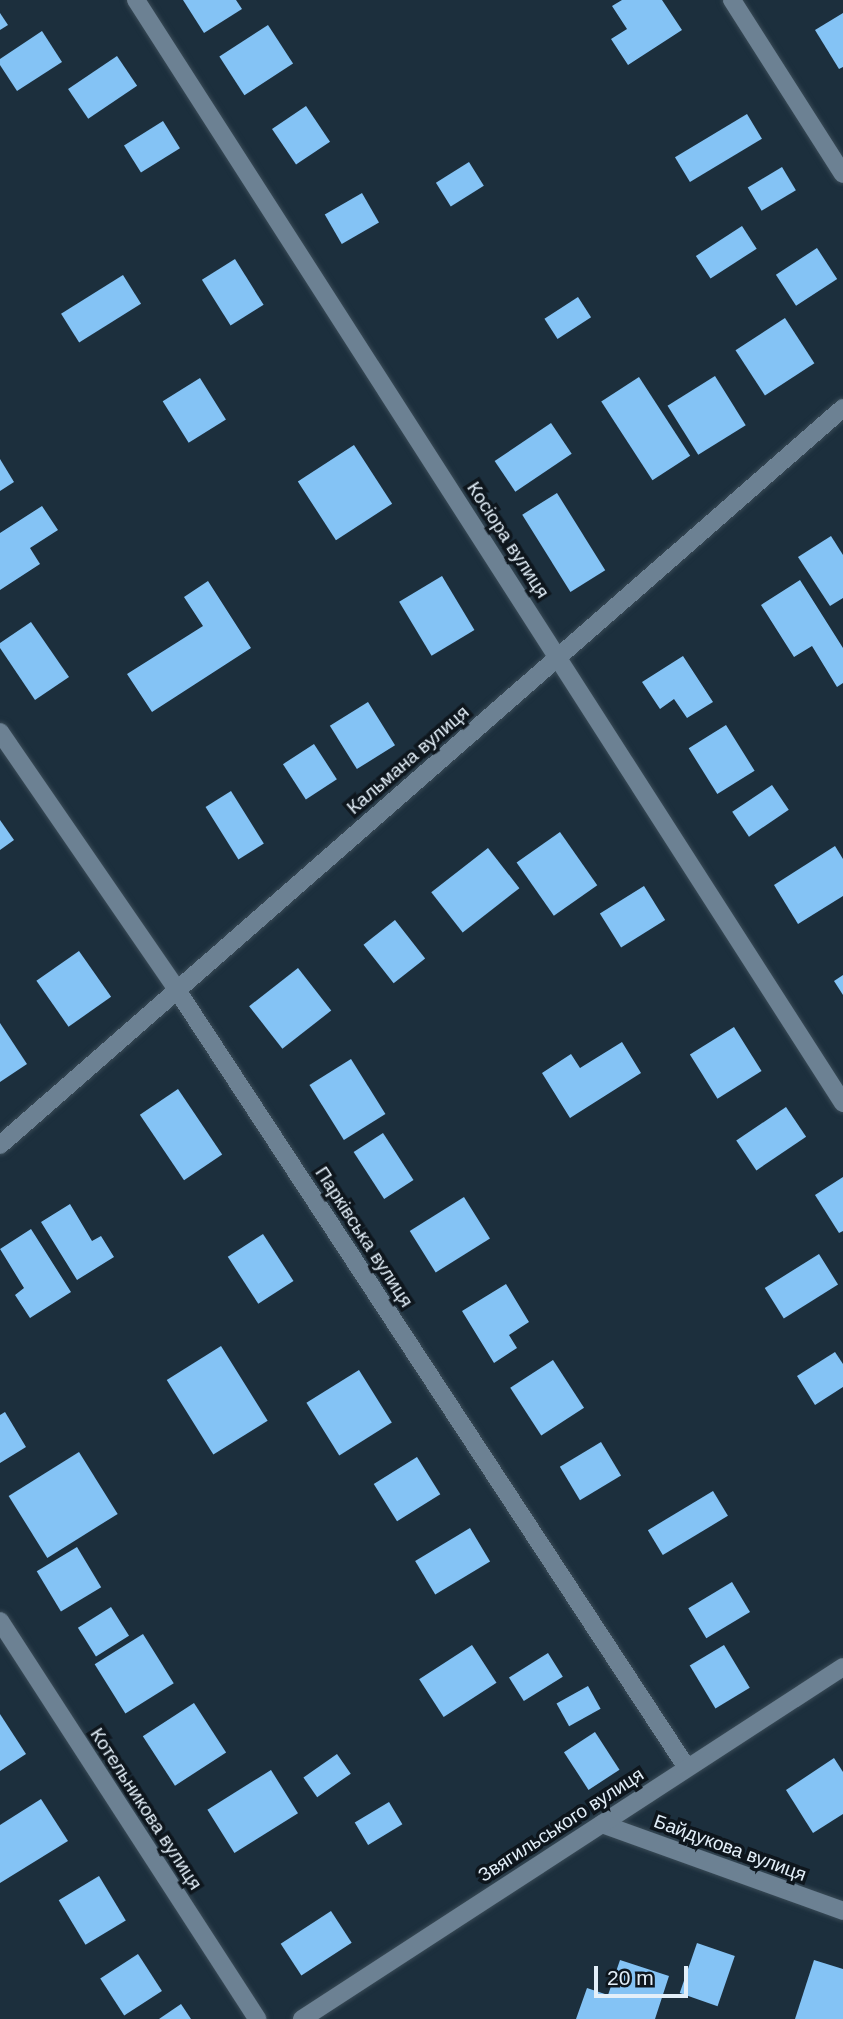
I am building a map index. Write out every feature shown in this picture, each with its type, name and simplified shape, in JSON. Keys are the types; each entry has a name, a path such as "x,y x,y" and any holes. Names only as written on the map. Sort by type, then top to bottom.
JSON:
{"street":[{"name":"Косіора вулиця","path":"136,0 843,1103"},
{"path":"732,0 843,174"},
{"name":"Кальмана вулиця","path":"0,1145 843,408"},
{"name":"Парківська вулиця","path":"0,732 177,990 687,1768"},
{"name":"Котельникова вулиця","path":"0,1621 257,2019"},
{"name":"Звягильського вулиця","path":"302,2019 843,1667"},
{"name":"Байдукова вулиця","path":"602,1824 843,1911"}],"building":[{"path":"183,0 236,0 242,9 204,33"},
{"path":"622,0 662,0 682,30 628,65 611,39 627,29 612,6"},
{"path":"0,13 8,25 0,30"},
{"path":"843,13 843,67 839,69 815,30"},
{"path":"268,25 293,64 244,95 219,57"},
{"path":"42,31 62,62 17,91 0,65 0,59"},
{"path":"117,56 137,86 88,119 68,89"},
{"path":"306,106 330,142 296,165 272,129"},
{"path":"747,114 762,139 690,182 675,157"},
{"path":"163,121 180,148 141,173 124,145"},
{"path":"469,162 484,186 451,206 436,183"},
{"path":"782,167 796,190 762,211 748,188"},
{"path":"362,193 379,222 342,244 325,214"},
{"path":"742,226 757,249 711,279 696,256"},
{"path":"817,248 837,279 796,306 776,275"},
{"path":"235,259 264,305 231,325 202,280"},
{"path":"123,275 141,304 79,343 61,314"},
{"path":"578,297 591,317 558,339 544,319"},
{"path":"785,318 814,363 765,395 736,350"},
{"path":"715,376 746,425 698,455 668,406"},
{"path":"639,377 690,456 652,480 601,402"},
{"path":"200,378 226,420 189,443 163,401"},
{"path":"551,423 572,454 515,492 495,461"},
{"path":"354,445 392,504 336,540 298,481"},
{"path":"0,459 14,482 0,491"},
{"path":"557,493 605,570 570,592 522,515"},
{"path":"42,506 58,530 30,548 40,564 0,590 0,533"},
{"path":"831,536 843,555 843,598 830,606 798,557"},
{"path":"442,576 474,630 432,656 399,602"},
{"path":"800,580 843,648 843,683 837,687 812,646 794,657 761,605"},
{"path":"208,581 251,648 152,712 127,674 203,626 184,597"},
{"path":"31,622 69,677 35,700 0,648 0,643"},
{"path":"683,656 713,702 687,718 674,699 660,709 642,682"},
{"path":"368,702 395,745 357,769 330,726"},
{"path":"726,725 755,771 717,794 689,748"},
{"path":"314,744 337,779 306,799 283,764"},
{"path":"772,785 789,810 749,837 732,812"},
{"path":"231,791 264,844 238,859 206,807"},
{"path":"0,820 14,840 0,850"},
{"path":"560,832 597,885 554,916 517,862"},
{"path":"835,846 843,859 843,896 798,924 774,885"},
{"path":"488,848 519,888 463,933 431,892"},
{"path":"644,886 665,920 621,947 600,914"},
{"path":"395,920 425,959 394,983 363,945"},
{"path":"79,951 111,997 69,1027 36,981"},
{"path":"298,968 331,1011 282,1049 249,1006"},
{"path":"843,975 843,995 834,981"},
{"path":"0,1023 27,1064 0,1082"},
{"path":"734,1027 762,1071 717,1099 690,1055"},
{"path":"622,1042 641,1073 570,1118 542,1073 571,1054 580,1068"},
{"path":"351,1059 385,1114 344,1140 309,1085"},
{"path":"178,1089 222,1154 184,1180 140,1115"},
{"path":"786,1107 806,1137 756,1170 736,1141"},
{"path":"383,1133 413,1180 384,1199 354,1152"},
{"path":"843,1177 843,1231 839,1233 815,1195"},
{"path":"464,1197 490,1239 436,1272 410,1231"},
{"path":"70,1204 92,1241 101,1236 114,1257 77,1280 41,1222"},
{"path":"31,1229 71,1292 30,1318 15,1295 24,1288 0,1249"},
{"path":"263,1234 293,1281 258,1304 228,1257"},
{"path":"819,1254 838,1285 784,1318 765,1288"},
{"path":"506,1284 529,1322 509,1335 517,1348 494,1363 462,1311"},
{"path":"221,1346 268,1421 213,1455 167,1380"},
{"path":"835,1352 843,1364 843,1387 815,1405 797,1376"},
{"path":"553,1360 584,1408 541,1436 510,1388"},
{"path":"359,1370 392,1423 339,1455 306,1403"},
{"path":"5,1412 26,1447 0,1463 0,1415"},
{"path":"601,1442 621,1475 580,1500 560,1467"},
{"path":"79,1452 118,1514 47,1558 9,1496"},
{"path":"417,1457 440,1494 397,1521 374,1484"},
{"path":"713,1491 728,1516 663,1555 648,1530"},
{"path":"470,1528 490,1561 435,1594 415,1561"},
{"path":"77,1547 101,1587 61,1611 37,1571"},
{"path":"732,1582 750,1612 706,1638 688,1608"},
{"path":"111,1607 129,1636 96,1657 78,1628"},
{"path":"143,1634 174,1683 125,1713 95,1664"},
{"path":"472,1645 497,1683 444,1717 419,1679"},
{"path":"724,1645 750,1688 715,1708 690,1666"},
{"path":"548,1653 563,1677 524,1701 509,1677"},
{"path":"588,1686 601,1709 569,1726 557,1703"},
{"path":"194,1703 226,1752 175,1786 143,1736"},
{"path":"0,1714 26,1754 0,1771"},
{"path":"595,1732 620,1770 588,1790 564,1752"},
{"path":"337,1754 351,1774 317,1797 303,1778"},
{"path":"834,1758 843,1772 843,1814 813,1833 786,1790"},
{"path":"271,1770 298,1813 234,1853 207,1810"},
{"path":"41,1799 68,1841 0,1883 0,1825"},
{"path":"389,1802 402,1824 368,1845 355,1823"},
{"path":"99,1876 126,1921 85,1945 59,1900"},
{"path":"331,1911 352,1943 301,1976 281,1944"},
{"path":"697,1943 735,1956 718,2006 680,1993"},
{"path":"138,1954 162,1991 124,2015 100,1979"},
{"path":"620,1960 669,1976 655,2019 576,2019 587,1988 608,1995"},
{"path":"814,1960 843,1969 843,2019 795,2019"},
{"path":"181,2004 191,2019 159,2019"}]}
